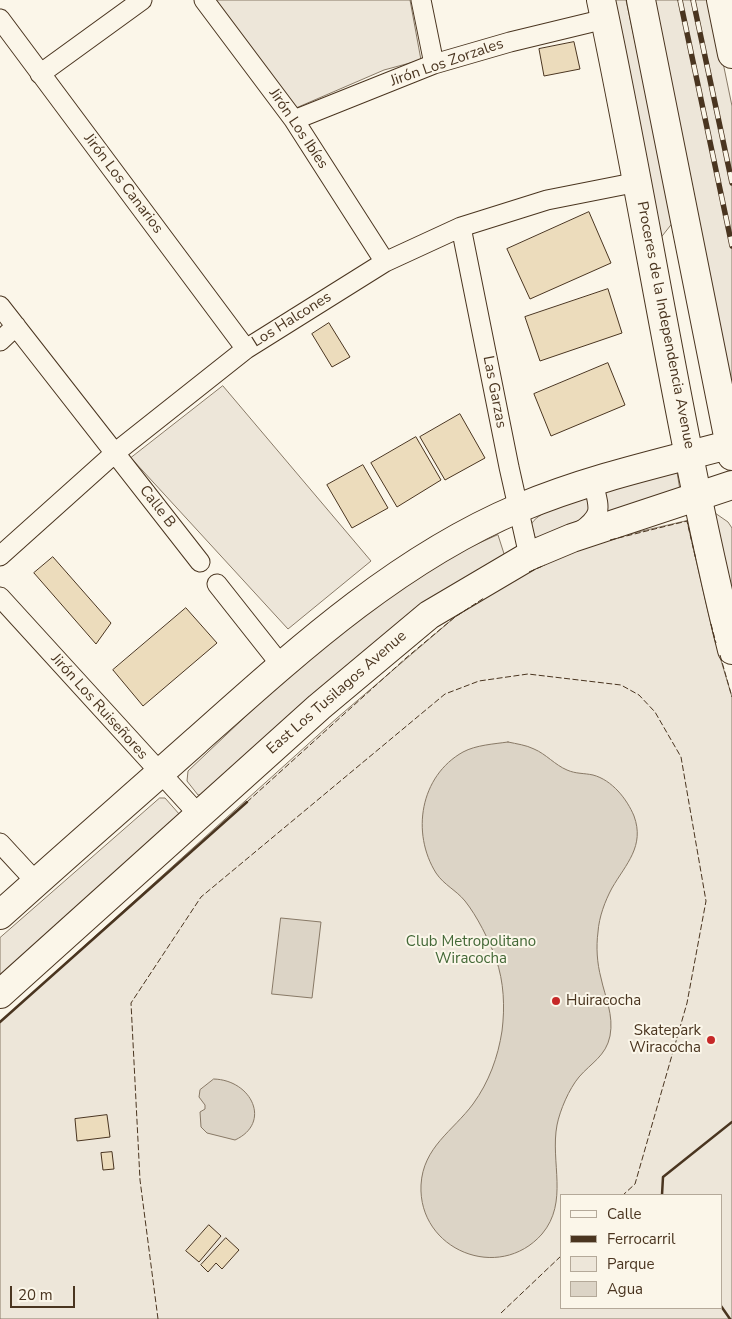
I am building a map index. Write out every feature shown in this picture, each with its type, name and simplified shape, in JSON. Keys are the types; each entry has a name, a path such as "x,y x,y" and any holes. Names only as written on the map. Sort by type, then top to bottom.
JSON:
{"main road":[{"path":"0,915 281,665 342,616 424,559 518,509 593,482 689,455 731,448 641,0"},
{"path":"721,0 732,54"},
{"name":"Proceres de la Independencia Avenue","path":"603,9 638,182 697,495 732,650"},
{"name":"East Los Tusilagos Avenue","path":"0,994 319,707 429,615 529,556 572,538 697,495 732,485"}],"street":[{"path":"40,74 142,0"},
{"name":"Jirón Los Ibíes","path":"204,0 294,120 385,262"},
{"path":"421,0 434,64"},
{"name":"Jirón Los Zorzales","path":"294,120 434,64 510,42 603,9"},
{"name":"Jirón Los Canarios","path":"0,20 246,349"},
{"name":"Los Halcones","path":"0,556 116,452 246,349 385,262 461,227 547,200 638,182"},
{"name":"Las Garzas","path":"461,227 529,556"},
{"path":"0,306 116,452"},
{"path":"0,341 16,326"},
{"name":"Calle B","path":"116,452 200,562"},
{"path":"572,538 598,515 593,482"},
{"path":"218,584 281,665"},
{"name":"Jirón Los Ruiseñores","path":"0,598 199,815"},
{"path":"0,843 36,882"}],"green space":[{"path":"216,0 410,0 421,60 384,70 296,108"},
{"path":"609,0 626,0 674,221 659,240"},
{"path":"651,0 710,0 732,106 732,396"},
{"path":"223,386 371,561 288,629 131,458"},
{"path":"677,472 680,490 536,540 531,525 539,516 554,508 598,492"},
{"path":"715,513 728,522 732,528 732,616"},
{"name":"Club Metropolitano Wiracocha","path":"687,521 714,637 732,697 732,1319 0,1319 0,1022 337,718 455,617 509,581 570,553 625,535"},
{"path":"498,535 507,563 204,795 198,795 187,781 188,771 303,662 389,593 466,549"},
{"path":"160,798 165,798 180,815 0,982 0,938"}],"water":[{"name":"Huiracocha","path":"508,742 534,749 567,770 593,775 606,781 618,791 631,810 637,827 637,837 636,846 628,863 609,893 600,921 597,943 598,961 610,1013 610,1036 602,1054 575,1082 560,1113 555,1139 557,1195 555,1209 550,1222 542,1234 524,1249 505,1256 484,1257 464,1252 447,1242 433,1227 424,1208 421,1185 427,1160 433,1150 473,1104 484,1087 492,1069 502,1031 504,1004 502,986 496,959 478,921 465,901 439,877 428,857 422,823 424,806 429,790 437,775 448,762 463,752 474,748"},
{"path":"281,918 321,922 312,998 272,994"},
{"path":"214,1079 227,1081 239,1087 247,1094 253,1104 255,1113 253,1123 246,1133 235,1140 207,1133 201,1127 200,1112 205,1109 205,1105 199,1097 200,1090"}],"building":[{"path":"574,42 580,69 544,76 539,49"},
{"path":"589,212 611,263 530,299 507,249"},
{"path":"608,289 622,333 540,361 525,317"},
{"path":"329,323 350,357 332,367 312,334"},
{"path":"608,363 625,405 551,436 534,394"},
{"path":"460,414 485,458 445,480 420,437"},
{"path":"416,437 441,480 397,507 371,463"},
{"path":"363,465 388,508 352,528 327,485"},
{"path":"53,557 111,623 96,644 34,573"},
{"path":"186,608 217,643 143,706 113,670"},
{"path":"107,1115 110,1137 77,1141 75,1119"},
{"path":"112,1152 114,1169 103,1170 101,1153"},
{"path":"209,1225 221,1236 199,1262 186,1251"},
{"path":"226,1238 239,1250 222,1269 216,1263 208,1272 201,1265"}],"railway":[{"path":"680,0 732,246"},
{"path":"693,0 732,183"}],"fence":[{"path":"610,540 687,521 696,560"},
{"path":"529,572 545,565"},
{"path":"247,802 406,658 455,617 484,598"},
{"path":"711,624 716,643"},
{"path":"720,655 732,697"},
{"path":"158,1319 140,1180 131,1003 201,897 445,694 479,681 528,674 621,685 639,695 655,712 681,757 706,901 687,1003 635,1184 624,1194"},
{"path":"501,1313 560,1257"}],"wall":[{"path":"0,1022 247,802"},
{"path":"662,1194 663,1177 732,1122"},
{"path":"722,1307 730,1319"}],"place":[{"name":"Huiracocha","path":"556,1001"},
{"name":"Skatepark Wiracocha","path":"711,1040"}]}
